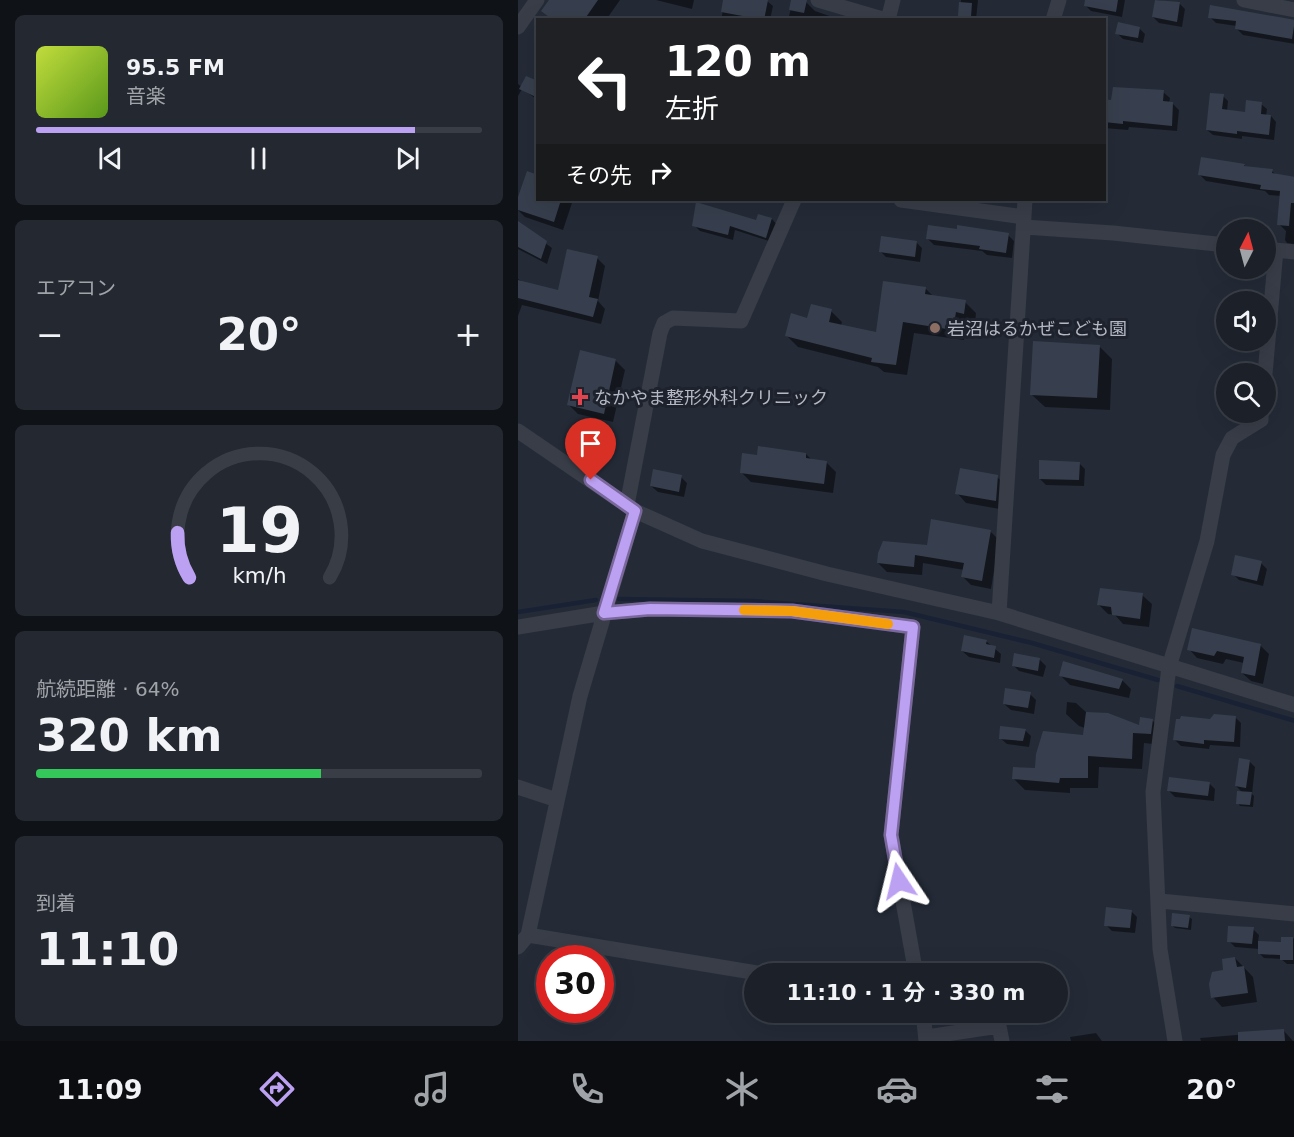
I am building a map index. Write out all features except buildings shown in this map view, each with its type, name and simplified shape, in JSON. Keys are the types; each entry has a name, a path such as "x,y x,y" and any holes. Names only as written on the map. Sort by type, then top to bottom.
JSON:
{"street":[{"path":"518,27 537,0"},
{"path":"818,0 851,14 875,18"},
{"path":"888,18 893,0"},
{"path":"1053,18 1059,0"},
{"path":"1244,0 1295,10"},
{"path":"744,971 523,941 580,696 631,508 660,333 664,323 673,318 741,321 794,201"},
{"path":"907,201 1024,222 1216,244"},
{"path":"999,613 1025,201"},
{"path":"1276,250 1295,252"},
{"path":"1266,363 1270,279"},
{"path":"1175,1041 1160,949 1160,901 1153,792 1169,667 1207,541 1223,455 1232,438 1256,423"},
{"path":"518,431 631,508 702,541 827,574 999,613 1295,705"},
{"path":"518,627 604,613 650,609 792,611 913,627 891,835 914,963"},
{"path":"518,787 557,800"},
{"path":"1160,901 1295,914"},
{"path":"925,1023 927,1039 999,1026 1002,1041"}],"waterway":[{"path":"619,599 752,601 904,612 1032,643 1158,680"},
{"path":"518,612 596,600"},
{"path":"1177,686 1295,721"}],"slow traffic":[{"path":"744,610 792,611 888,624"}],"place":[{"name":"岩沼はるかぜこども園","path":"935,328"},
{"name":"なかやま整形外科クリニック","path":"580,397"}],"route":[{"path":"591,480 635,511 604,613 650,609 792,611 913,627 891,835 899,881"}]}
